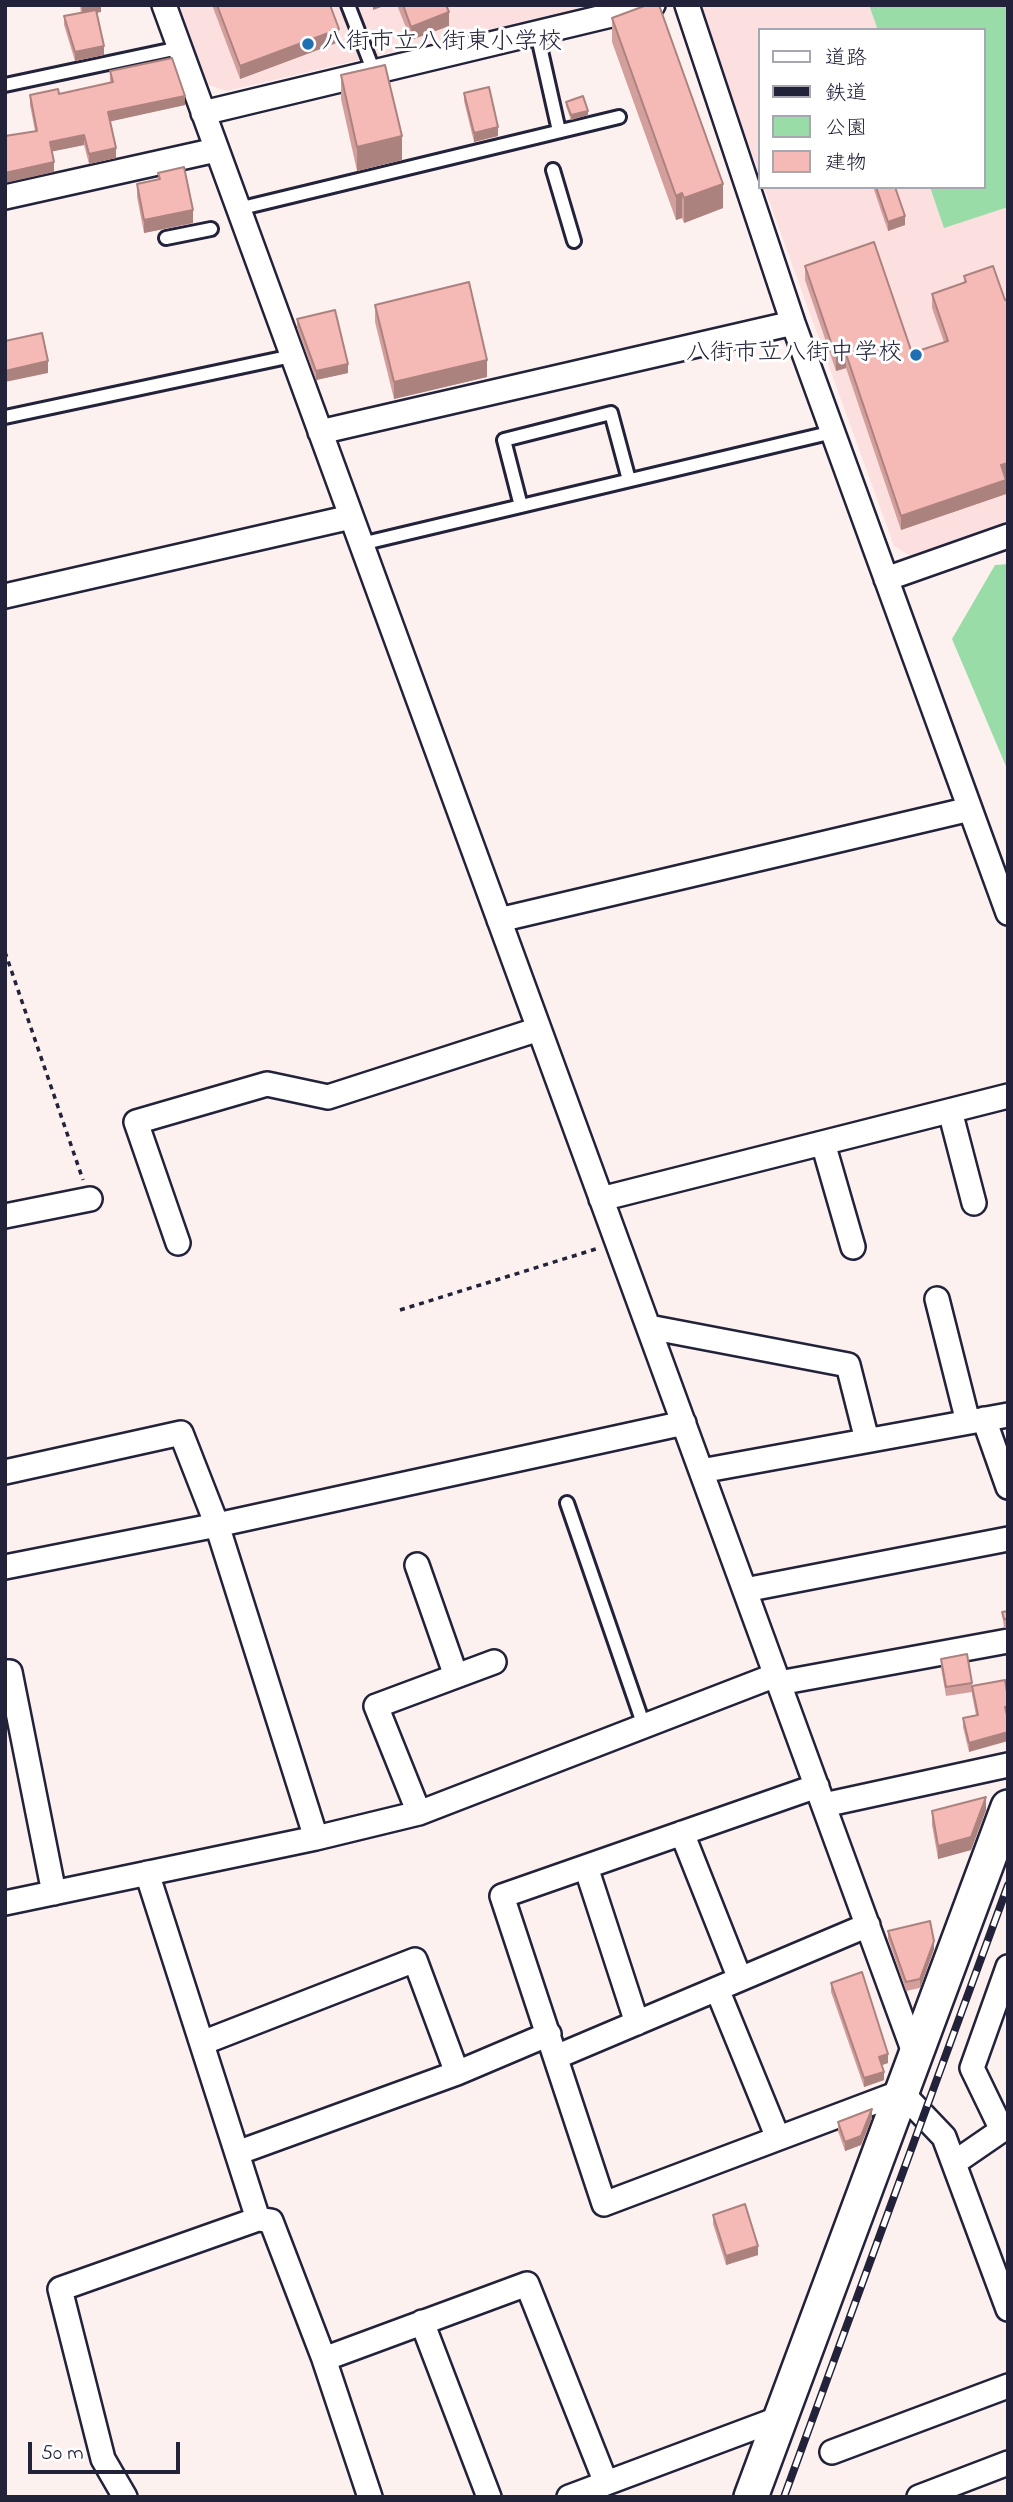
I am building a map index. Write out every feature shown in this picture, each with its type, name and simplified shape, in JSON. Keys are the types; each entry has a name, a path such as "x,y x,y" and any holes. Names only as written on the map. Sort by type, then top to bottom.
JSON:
{"street":[{"path":"164,5 915,2055"},
{"path":"203,113 653,5"},
{"path":"687,5 793,323 1008,913"},
{"path":"5,197 216,150"},
{"path":"320,432 793,323"},
{"path":"5,597 351,517"},
{"path":"886,579 1008,537"},
{"path":"499,920 970,809"},
{"path":"178,1243 136,1122 267,1084 328,1097 539,1029"},
{"path":"601,1199 1008,1096"},
{"path":"950,1111 974,1203"},
{"path":"823,1143 853,1247"},
{"path":"5,1216 90,1199"},
{"path":"937,1299 976,1420 1008,1488"},
{"path":"649,1327 848,1364 867,1440"},
{"path":"701,1471 1008,1415"},
{"path":"5,1567 217,1525 684,1423"},
{"path":"5,1472 181,1433 217,1525 316,1838"},
{"path":"745,1590 1008,1539"},
{"path":"417,1565 456,1676"},
{"path":"5,1903 316,1838 419,1813 644,1726 778,1679 1008,1641"},
{"path":"419,1813 376,1706 494,1662"},
{"path":"5,1672 10,1672 54,1893"},
{"path":"901,2092 604,2204 502,1896 682,1833 821,1795 1008,1765"},
{"path":"751,2497 1008,1807"},
{"path":"682,1833 740,1979"},
{"path":"586,1867 637,2023"},
{"path":"147,1873 258,2219"},
{"path":"556,2057 868,1925"},
{"path":"202,2043 415,1960 457,2073"},
{"path":"954,2163 1002,2130 972,2068 1008,1967"},
{"path":"717,1989 778,2138"},
{"path":"237,2153 457,2073 549,2034"},
{"path":"901,2092 944,2137 1008,2309"},
{"path":"125,2497 103,2459 60,2290 258,2219 271,2221 324,2359 370,2497"},
{"path":"324,2359 527,2284 606,2483"},
{"path":"422,2322 489,2497"},
{"path":"832,2452 1008,2386"},
{"path":"569,2497 780,2417"},
{"path":"919,2497 1008,2463"}],"lane":[{"path":"348,5 374,72"},
{"path":"537,33 559,131"},
{"path":"5,85 179,48"},
{"path":"238,209 619,117"},
{"path":"553,170 574,241"},
{"path":"166,238 211,229"},
{"path":"5,417 292,356"},
{"path":"521,506 504,440 611,414 629,480"},
{"path":"361,544 832,432"},
{"path":"566,1503 644,1726"}],"path":[{"path":"5,952 90,1199"},
{"path":"400,1310 617,1242"}],"shaded area":[{"name":"八街市立八街東小学校","path":"176,5 593,5 227,91 203,83"},
{"name":"八街市立八街中学校","path":"699,5 1008,5 1008,523 912,557 894,546 765,189 985,189 985,28 758,28 758,170"}],"green space":[{"path":"869,5 1008,5 1008,207 944,228 931,189 985,189 985,28 877,28"},
{"path":"1008,564 1008,771 952,639 995,565"}],"building":[{"path":"217,5 330,5 339,29 240,66"},
{"path":"403,5 446,5 449,12 411,27"},
{"path":"647,5 659,5 723,184 684,198 682,193 676,196 612,18"},
{"path":"96,10 104,46 75,52 64,16"},
{"path":"172,58 185,96 108,112 116,148 89,154 84,135 50,142 54,162 5,173 5,136 37,131 30,95 58,89 59,94 113,82 110,71"},
{"path":"385,65 402,136 357,147 341,75"},
{"path":"489,87 498,127 474,133 464,93"},
{"path":"583,96 588,111 571,115 566,102"},
{"path":"184,167 193,210 144,220 137,184 160,179 158,173"},
{"path":"877,189 896,189 905,216 888,222"},
{"path":"874,242 912,353 948,341 932,294 966,282 964,276 993,266 1005,300 1008,299 1008,463 1001,465 1006,480 901,516 846,354 836,357 805,266"},
{"path":"469,282 487,360 394,382 375,305"},
{"path":"335,310 348,364 316,371 297,319"},
{"path":"42,333 48,361 5,371 5,341"},
{"path":"1008,1611 1008,1619 1004,1619 1002,1612"},
{"path":"967,1654 972,1683 946,1687 941,1659"},
{"path":"1005,1680 1008,1732 969,1743 963,1718 978,1715 972,1686"},
{"path":"986,1797 971,1837 938,1846 932,1811"},
{"path":"930,1921 934,1941 920,1979 906,1982 888,1931"},
{"path":"862,1972 888,2054 879,2057 884,2072 864,2078 831,1983"},
{"path":"872,2109 861,2136 845,2142 838,2122"},
{"path":"745,2204 758,2246 726,2256 713,2215"}],"railway":[{"path":"784,2497 1008,1885"}],"place":[{"name":"八街市立八街東小学校","path":"308,44"},
{"name":"八街市立八街中学校","path":"916,355"}]}
